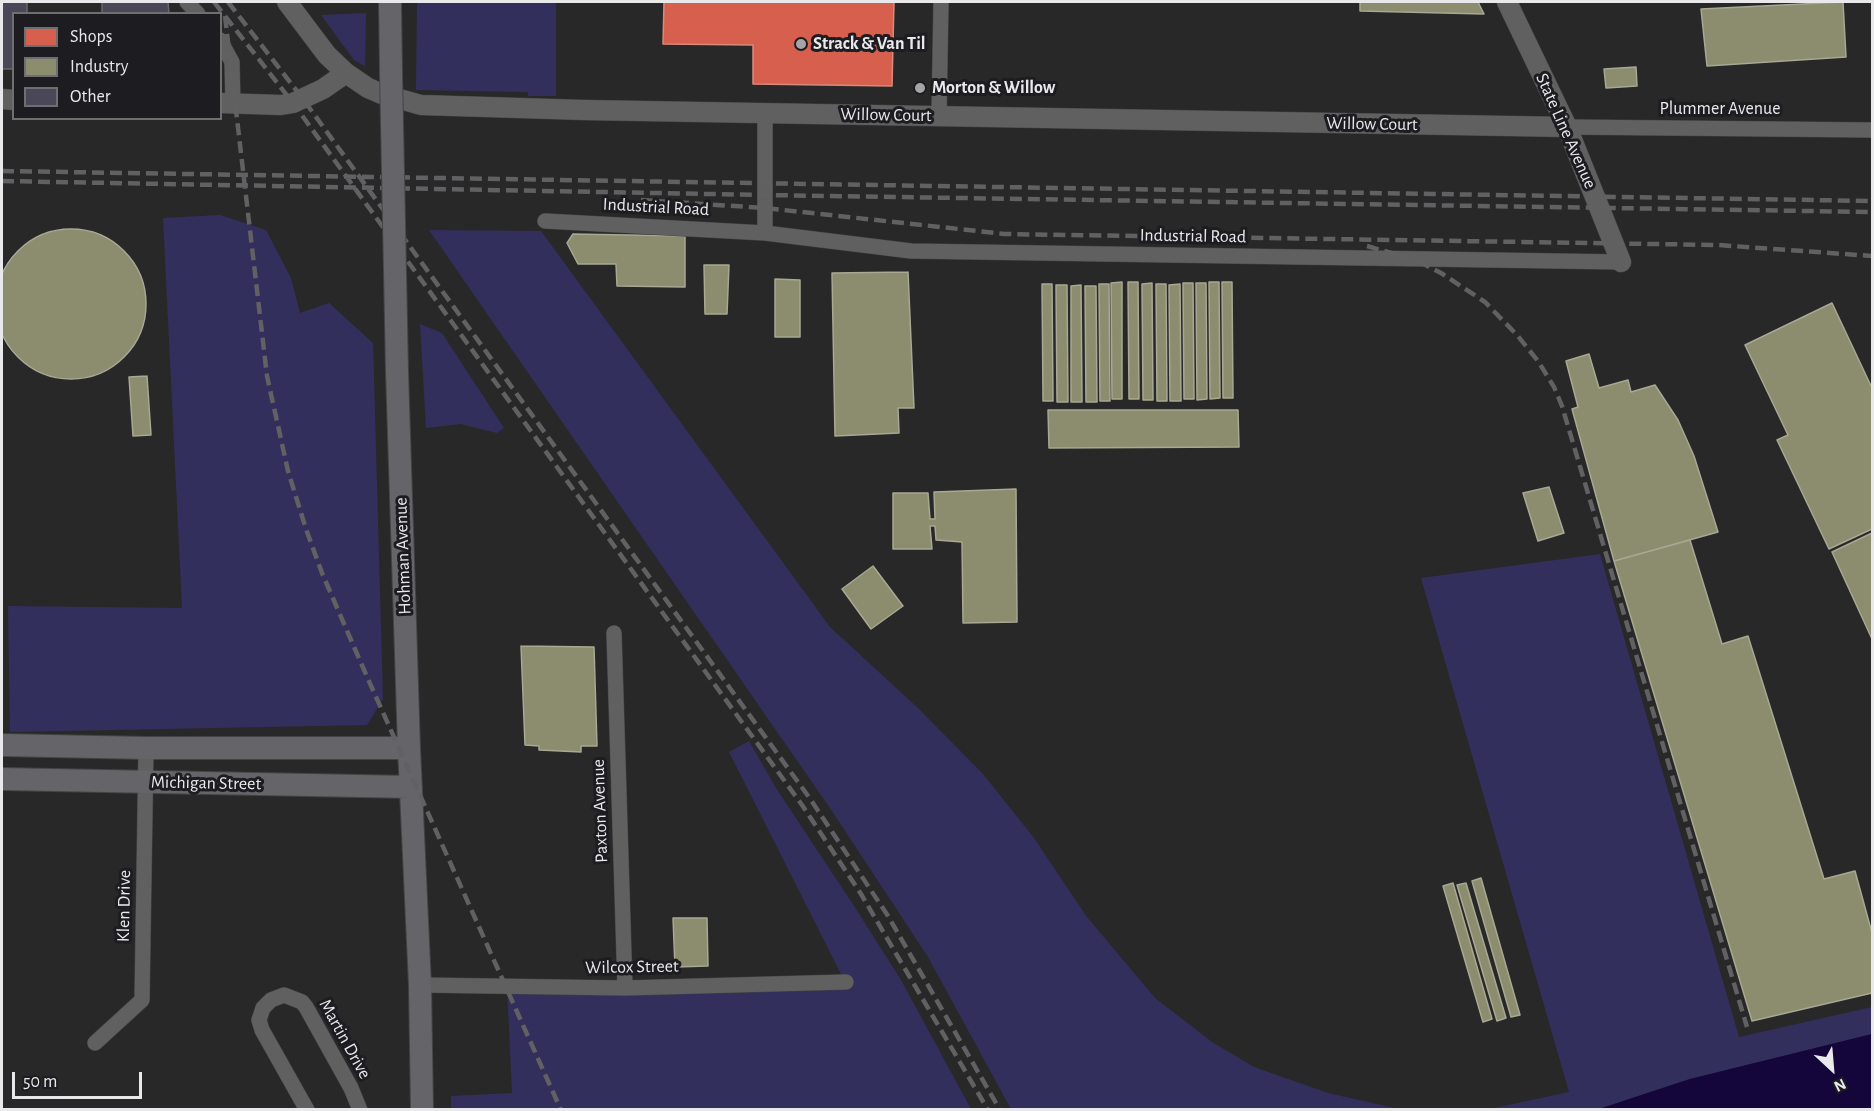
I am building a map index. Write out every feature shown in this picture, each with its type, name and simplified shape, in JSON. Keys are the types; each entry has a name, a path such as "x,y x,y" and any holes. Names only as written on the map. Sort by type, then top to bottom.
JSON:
{"main road":[{"name":"Hohman Avenue","path":"390,2 397,372 409,748 420,985 422,1110"},
{"name":"Michigan Street","path":"2,745 146,748 409,748"},
{"name":"Michigan Street","path":"2,779 411,787"}],"street":[{"name":"Willow Court","path":"287,2 327,55 346,73 368,88 382,94 421,105 765,114 1567,127"},
{"path":"939,116 942,2"},
{"name":"State Line Avenue","path":"1507,2 1567,127 1621,262"},
{"path":"222,44 232,62 227,104 281,105 293,103 323,89 346,73"},
{"path":"765,114 765,233"},
{"name":"Plummer Avenue","path":"1567,127 1872,129"},
{"name":"Industrial Road","path":"545,221 765,233 911,251 1621,262"},
{"name":"Paxton Avenue","path":"614,633 624,988"},
{"name":"Klen Drive","path":"95,1043 142,1000 146,748"},
{"name":"Wilcox Street","path":"420,985 624,988 846,982"},
{"name":"Martin Drive","path":"307,1110 262,1030 259,1020 263,1008 271,1000 284,995 302,1002 306,1007 351,1088 360,1110"}],"shaded area":[{"path":"417,2 556,2 556,96 528,96 528,92 416,90"},
{"path":"366,13 365,66 354,60 321,15"},
{"path":"220,215 266,230 291,278 300,313 329,303 373,343 383,699 367,725 10,732 8,606 182,608 163,218"},
{"path":"429,230 541,231 830,627 919,709 983,774 1034,838 1087,917 1155,998 1212,1042 1254,1067 1328,1093 1399,1109 1011,1109 928,957 832,811"},
{"path":"420,324 442,333 504,428 497,433 461,424 426,428"},
{"path":"1600,554 1739,1037 1872,1007 1872,1034 1690,1079 1599,1109 1489,1109 1569,1092 1421,578"},
{"path":"749,741 776,788 901,980 971,1109 451,1110 451,1096 512,1093 507,986 845,982 729,752"},
{"path":"1872,1034 1872,1109 1599,1109 1690,1079"}],"building: Shops":[{"name":"Strack & Van Til","path":"664,2 894,2 892,86 753,84 753,45 663,44"}],"building: Industry":[{"path":"1360,2 1478,2 1484,14 1360,11"},
{"path":"1843,2 1846,57 1707,66 1701,9"},
{"path":"1636,67 1637,86 1606,88 1604,69"},
{"path":"71,229 86,231 113,242 133,262 144,289 146,304 144,319 133,346 113,366 86,377 71,379 56,377 29,366 9,346 -1,322 -1,286 9,262 29,242 56,231"},
{"path":"573,234 685,236 685,287 617,286 616,264 578,264 567,243"},
{"path":"704,265 729,265 727,314 705,314"},
{"path":"908,272 914,408 898,408 899,433 835,436 832,273"},
{"path":"775,279 800,280 800,337 775,337"},
{"path":"1122,282 1122,399 1112,399 1111,283"},
{"path":"1128,282 1138,282 1139,399 1129,399"},
{"path":"1209,282 1219,282 1220,398 1210,399"},
{"path":"1222,282 1232,282 1233,398 1223,398"},
{"path":"1152,283 1153,400 1143,400 1142,284"},
{"path":"1183,283 1193,283 1194,399 1184,399"},
{"path":"1196,283 1206,283 1207,399 1197,400"},
{"path":"1042,284 1052,284 1053,401 1043,401"},
{"path":"1099,284 1109,284 1110,401 1100,401"},
{"path":"1156,284 1166,284 1167,401 1157,401"},
{"path":"1180,284 1181,401 1170,401 1169,285"},
{"path":"1056,285 1067,285 1068,402 1057,402"},
{"path":"1081,285 1082,402 1071,402 1071,286"},
{"path":"1085,286 1096,286 1097,402 1086,402"},
{"path":"1832,303 1872,388 1872,529 1829,549 1777,440 1788,435 1745,345"},
{"path":"1589,354 1599,388 1628,380 1631,392 1655,385 1678,420 1694,456 1718,532 1614,561 1572,409 1578,407 1566,361"},
{"path":"147,376 151,435 133,436 129,377"},
{"path":"1048,410 1238,410 1239,447 1049,448"},
{"path":"1549,487 1564,533 1538,541 1523,493"},
{"path":"1016,489 1017,622 963,623 962,542 936,540 935,526 930,526 932,549 893,549 893,493 928,493 930,519 935,519 934,492"},
{"path":"1872,533 1872,639 1832,552"},
{"path":"1690,540 1722,644 1748,636 1824,879 1855,871 1872,933 1872,993 1752,1021 1614,561"},
{"path":"873,566 903,606 871,629 842,589"},
{"path":"521,646 594,647 597,746 581,746 581,752 539,750 539,746 525,745"},
{"path":"1481,878 1520,1015 1511,1017 1472,881"},
{"path":"1453,883 1492,1019 1483,1022 1443,886"},
{"path":"1466,883 1506,1018 1497,1021 1457,885"},
{"path":"673,918 707,918 708,966 675,967"}],"building: Other":[{"path":"2,2 27,2 27,12 12,12 12,69 2,69"},
{"path":"102,2 168,2 169,12 102,12"}],"railway":[{"path":"214,2 222,12"},
{"path":"228,2 303,99 811,800 888,916 1000,1110"},
{"path":"222,12 293,103 802,805 861,894 988,1110"},
{"path":"225,16 267,376 288,471 322,573 561,1110"},
{"path":"2,171 1872,201"},
{"path":"2,181 1872,212"},
{"path":"641,200 765,208 1005,234 1718,245 1872,256"},
{"path":"1367,246 1416,260 1441,273 1485,302 1517,335 1538,361 1554,387 1562,406 1747,1027"}],"place":[{"name":"Strack & Van Til","path":"801,44"},
{"name":"Morton & Willow","path":"920,88"}]}
